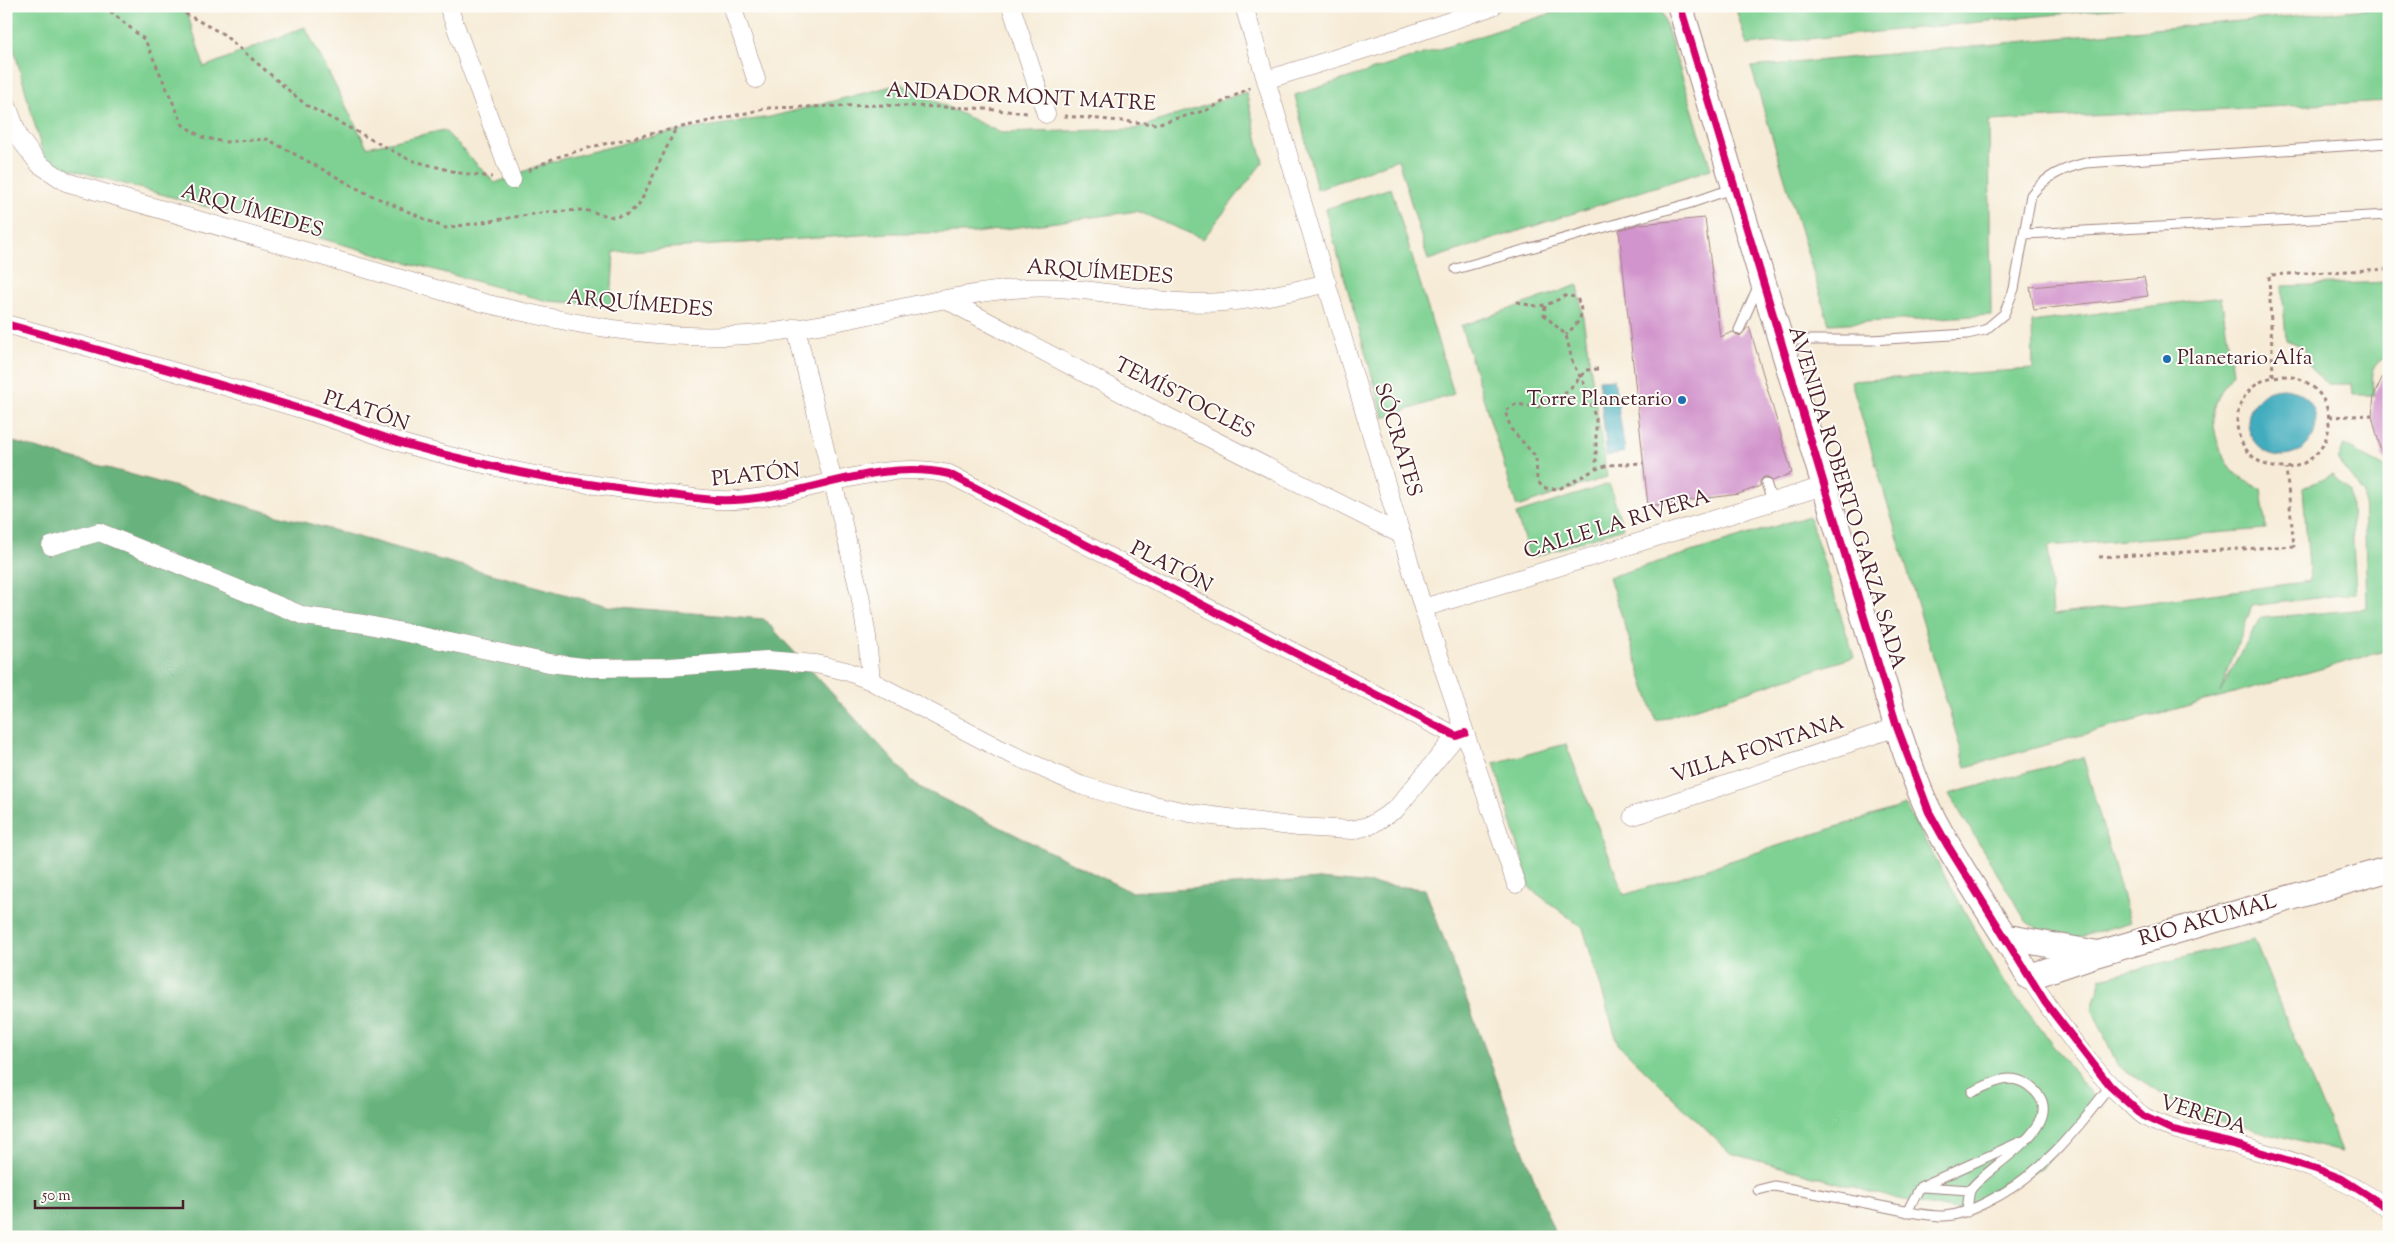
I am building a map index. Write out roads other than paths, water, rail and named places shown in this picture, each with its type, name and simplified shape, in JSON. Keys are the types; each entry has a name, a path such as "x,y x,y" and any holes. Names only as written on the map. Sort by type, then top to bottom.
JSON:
{"street":[{"path":"448,6 512,180"},
{"path":"732,6 756,79"},
{"path":"1011,6 1046,114"},
{"name":"SÓCRATES","path":"1244,6 1461,734 1516,884"},
{"path":"1266,80 1410,35 1493,6"},
{"name":"AVENIDA ROBERTO GARZA SADA","path":"1680,6 1897,727 1929,812 2029,977"},
{"name":"ARQUÍMEDES","path":"6,102 19,138 39,164 66,182 446,292 546,318 666,334 746,335 796,328 1008,290 1060,288 1181,302 1222,301 1283,294 1327,283"},
{"name":"TEMÍSTOCLES","path":"947,300 1167,417 1402,535"},
{"name":"PLATÓN","path":"6,324 304,410 400,443 548,477 708,499 783,494 833,482 910,468 949,474 1461,734"},
{"path":"796,328 860,595 867,637 871,681"},
{"name":"CALLE LA RIVERA","path":"1423,608 1824,486"},
{"path":"51,546 99,532 304,616 364,624 549,663 592,668 669,668 767,660 791,661 846,671 871,681 1002,750 1080,785 1128,799 1190,813 1329,830 1353,830 1385,818 1410,794 1461,734"},
{"name":"VILLA FONTANA","path":"1633,816 1897,727"},
{"name":"RIO AKUMAL","path":"2029,977 2097,954 2389,868"},
{"path":"2006,937 2097,954"},
{"name":"VEREDA","path":"2029,977 2045,1002 2110,1086 2144,1116 2173,1130 2233,1144 2316,1169 2342,1179 2389,1210"}],"lane":[{"path":"1781,340 1871,340 1967,334 1985,330 2004,314 2009,304 2018,273 2031,195 2041,182 2067,167 2085,163 2389,143"},
{"path":"1456,269 1691,203 1734,188"},
{"path":"2024,234 2389,215"},
{"path":"1739,330 1756,289 1764,284"},
{"path":"1766,483 1772,501"},
{"path":"1967,1212 1970,1190 2026,1139 2043,1114 2044,1104 2037,1092 2022,1080 2009,1077 1972,1092"},
{"path":"1758,1190 1774,1186 1791,1188 1907,1212 1944,1216 1967,1212 1997,1197 2027,1178 2053,1156 2074,1133 2110,1086"},
{"path":"1907,1212 1920,1187 2026,1139"},
{"path":"1920,1187 1970,1190"}],"water":[{"path":"1614,379 1625,452 1607,456 1599,380"},
{"path":"2275,388 2289,388 2301,393 2311,403 2316,415 2316,429 2311,441 2301,451 2289,456 2275,456 2263,451 2253,441 2248,429 2248,415 2253,403 2263,393"}],"place":[{"name":"Planetario Alfa","path":"2167,359"},
{"name":"Torre Planetario","path":"1682,400"}]}
